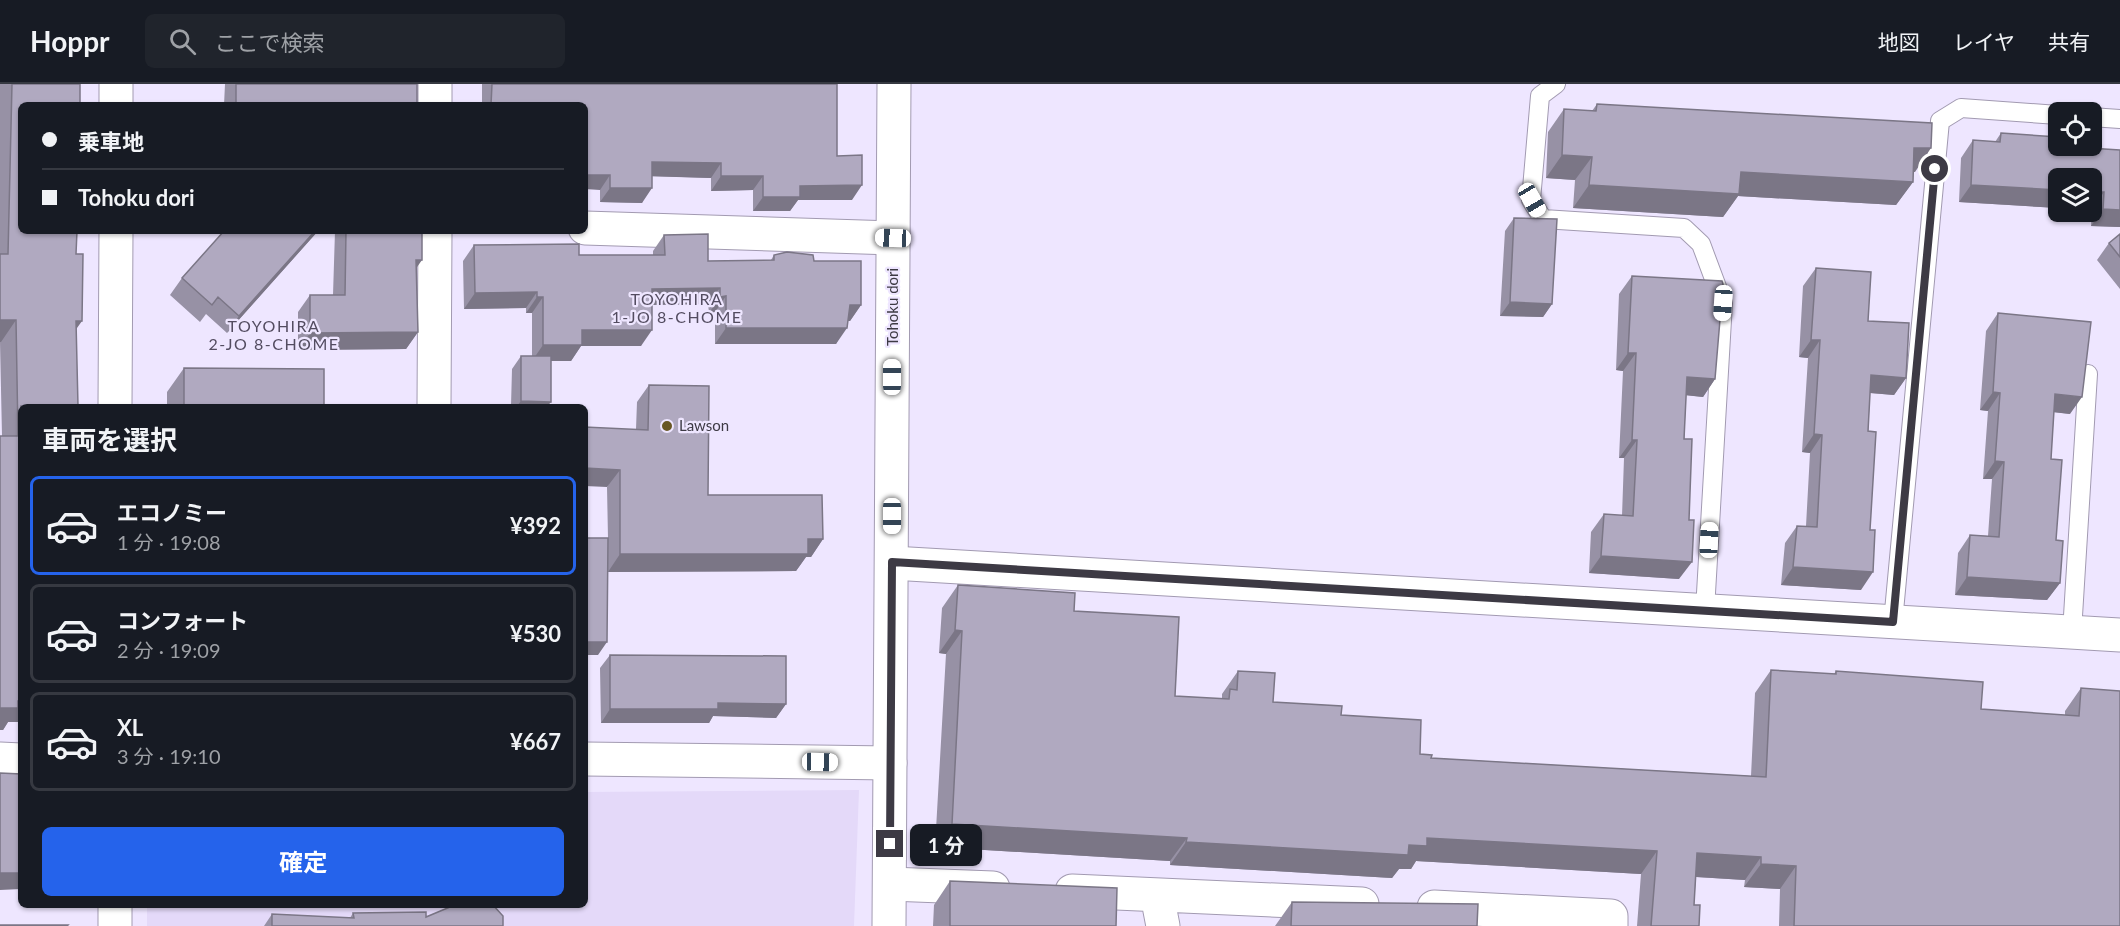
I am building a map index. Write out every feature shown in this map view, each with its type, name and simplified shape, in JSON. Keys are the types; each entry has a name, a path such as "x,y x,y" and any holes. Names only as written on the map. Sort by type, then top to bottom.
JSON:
{"street":[{"path":"116,84 116,102"},
{"path":"435,84 435,102"},
{"name":"Tohoku dori","path":"889,926 894,84"},
{"path":"588,228 893,238"},
{"path":"115,404 116,234"},
{"path":"434,404 435,234"},
{"path":"892,562 2120,635"},
{"path":"0,759 18,760"},
{"path":"588,759 890,763"},
{"path":"890,884 1611,916 1611,926"},
{"path":"1157,895 1163,926"},
{"path":"115,908 115,926"}],"lane":[{"path":"1556,84 1540,96 1532,200 1543,219 1684,228 1701,244 1723,303 1705,610"},
{"path":"1893,622 1940,121 1961,108 2048,114"},
{"path":"2102,118 2120,119"},
{"path":"2073,632 2088,374"}],"shaded area":[{"path":"859,790 854,926 147,926 147,908 588,908 588,792"}],"building":[{"path":"12,84 80,84 80,102 18,102 18,234 77,234 76,254 83,254 82,321 76,321 78,404 18,404 18,436 16,320 0,320 0,254 8,254"},
{"path":"236,84 417,84 417,102 236,102"},
{"path":"492,84 837,84 837,156 862,155 862,185 800,186 800,197 763,197 763,176 721,176 721,163 652,162 652,188 610,188 610,175 588,175 588,102 491,102"},
{"path":"1597,104 1932,123 1931,148 1914,148 1913,182 1741,172 1739,194 1589,185 1592,157 1562,155 1564,109 1596,111"},
{"path":"2001,133 2048,136 2048,156 2102,156 2102,149 2120,150 2120,210 2103,209 2102,168 2048,168 2048,189 1971,185 1973,140 2000,142"},
{"path":"1514,218 1557,219 1552,304 1510,302"},
{"path":"221,234 312,234 239,316 218,297 212,305 182,278"},
{"path":"346,234 422,234 422,260 416,260 418,332 310,333 310,295 345,295"},
{"path":"708,234 708,261 774,260 774,255 787,252 813,255 814,261 861,261 861,305 850,305 847,328 726,328 726,296 720,297 720,288 652,289 652,330 582,330 582,345 543,345 543,297 537,297 537,292 475,293 474,245 579,244 579,255 665,255 664,235"},
{"path":"2120,234 2120,257 2109,243"},
{"path":"1816,268 1871,272 1868,321 1909,323 1906,378 1871,375 1868,431 1876,432 1870,530 1875,530 1873,572 1793,567 1797,526 1817,527 1822,435 1814,434 1820,340 1811,340"},
{"path":"1632,276 1722,281 1723,284 1715,379 1687,377 1684,439 1692,439 1689,520 1694,520 1692,562 1601,556 1604,514 1633,516 1637,440 1632,440 1636,353 1628,353"},
{"path":"1998,313 2091,322 2082,397 2055,394 2051,459 2062,460 2056,540 2063,541 2060,583 1967,577 1970,535 1999,537 2004,462 1995,461 2000,393 1993,392"},
{"path":"521,356 551,356 551,402 521,401"},
{"path":"184,368 324,369 324,404 184,404"},
{"path":"649,385 709,386 708,495 822,495 823,539 808,539 808,554 620,554 620,470 588,468 588,427 648,430"},
{"path":"0,436 18,436 18,708 0,708"},
{"path":"588,538 608,538 607,642 588,642"},
{"path":"958,585 1075,593 1074,611 1179,617 1175,696 1229,699 1230,689 1237,690 1238,671 1275,673 1273,702 1342,706 1341,715 1421,720 1420,754 1432,755 1431,758 1766,777 1771,670 1836,674 1836,671 1983,682 1981,709 2079,716 2081,688 2120,691 2120,926 1794,926 1796,866 1761,864 1761,857 1697,853 1694,905 1700,905 1699,926 1651,926 1657,851 1427,838 1427,846 1409,845 1408,855 1186,842 1187,838 952,824 962,631 955,630"},
{"path":"610,655 786,656 786,704 718,703 718,709 610,709"},
{"path":"0,773 18,774 18,873 0,873"},
{"path":"950,881 1117,888 1116,926 950,926"},
{"path":"1292,902 1478,904 1477,926 1291,926"},
{"path":"447,908 496,908 503,916 503,926 272,926 272,914 354,918 353,913 426,912 426,917"},
{"path":"0,925 68,925 0,926"}],"place":[{"name":"Lawson","path":"667,426"}],"district":[{"name":"TOYOHIRA 1-JO 8-CHOME","path":"677,308"},
{"name":"TOYOHIRA 2-JO 8-CHOME","path":"274,335"}],"route":[{"path":"890,844 892,562 1893,622 1935,169"}]}
